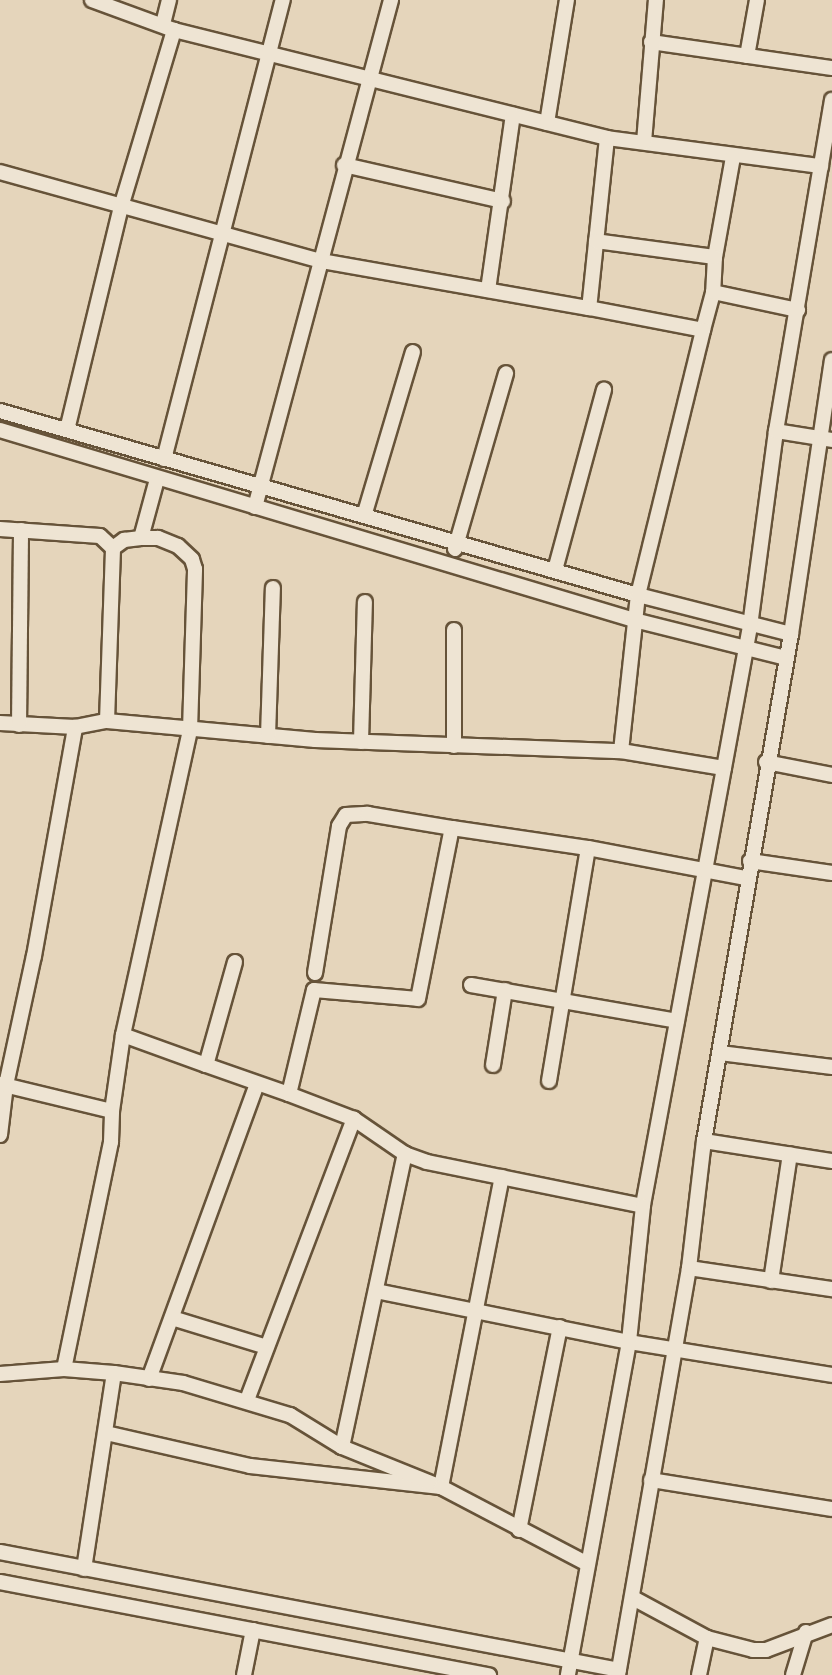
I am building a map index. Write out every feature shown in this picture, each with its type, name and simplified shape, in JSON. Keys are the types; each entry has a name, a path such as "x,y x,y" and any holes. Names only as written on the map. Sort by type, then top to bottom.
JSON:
{"street":[{"path":"92,0 169,27 268,55 607,138 644,141 734,157 821,166"},
{"path":"66,430 121,207 169,27 169,0"},
{"path":"164,459 220,234 283,0"},
{"path":"255,507 322,261 344,165 371,81 391,0"},
{"path":"547,123 567,0"},
{"path":"644,141 656,0"},
{"path":"747,56 757,0"},
{"path":"651,42 832,68"},
{"path":"569,1669 586,1563 629,1342 643,1206 750,626 776,431 832,100"},
{"path":"488,290 503,201 513,115"},
{"path":"589,308 607,138"},
{"path":"621,751 638,595 713,292 715,257 734,157"},
{"path":"344,165 503,201"},
{"path":"0,172 322,261 703,330"},
{"path":"596,241 715,257"},
{"path":"713,292 798,309"},
{"path":"364,516 413,352"},
{"path":"0,1552 569,1669 618,1672 633,1598 651,1480 689,1268 704,1141 720,1053 746,878 826,439 832,360"},
{"path":"451,563 506,373"},
{"path":"555,570 604,390"},
{"path":"0,411 638,595 750,626 791,634"},
{"path":"0,430 157,479 451,563 634,620 786,658"},
{"path":"776,431 826,439"},
{"path":"141,538 157,479"},
{"path":"0,529 100,536 113,548 107,722"},
{"path":"19,725 21,531"},
{"path":"64,1369 111,1142 112,1111 123,1035 190,730 195,569 192,559 178,546 158,538 124,540 113,548"},
{"path":"268,736 273,588"},
{"path":"361,742 365,602"},
{"path":"454,630 454,746"},
{"path":"0,723 75,727 107,722 361,742 621,751 724,768"},
{"path":"0,1135 3,1084 75,727"},
{"path":"766,762 832,775"},
{"path":"315,973 339,826 345,815 368,814 588,848 746,878"},
{"path":"289,1094 314,990 418,999 452,828"},
{"path":"549,1081 588,848"},
{"path":"750,861 832,873"},
{"path":"206,1065 235,962"},
{"path":"471,985 677,1021"},
{"path":"493,1065 505,990"},
{"path":"123,1035 354,1119 405,1155 643,1206"},
{"path":"720,1053 832,1067"},
{"path":"3,1084 112,1111"},
{"path":"149,1379 257,1084"},
{"path":"247,1400 354,1119"},
{"path":"704,1141 832,1161"},
{"path":"771,1281 789,1154"},
{"path":"342,1447 405,1155"},
{"path":"441,1486 502,1177"},
{"path":"689,1268 832,1289"},
{"path":"376,1291 629,1342 832,1375"},
{"path":"172,1318 267,1347"},
{"path":"519,1530 560,1327"},
{"path":"0,1374 64,1369 114,1372 247,1400 290,1415 342,1447 441,1486 519,1530 586,1563"},
{"path":"84,1569 114,1372"},
{"path":"106,1433 250,1466 441,1486"},
{"path":"651,1480 832,1509"},
{"path":"0,1582 489,1675"},
{"path":"633,1598 707,1638 766,1650 806,1632 832,1625"},
{"path":"244,1675 253,1630"},
{"path":"793,1675 806,1632"},
{"path":"699,1675 707,1638"}]}
